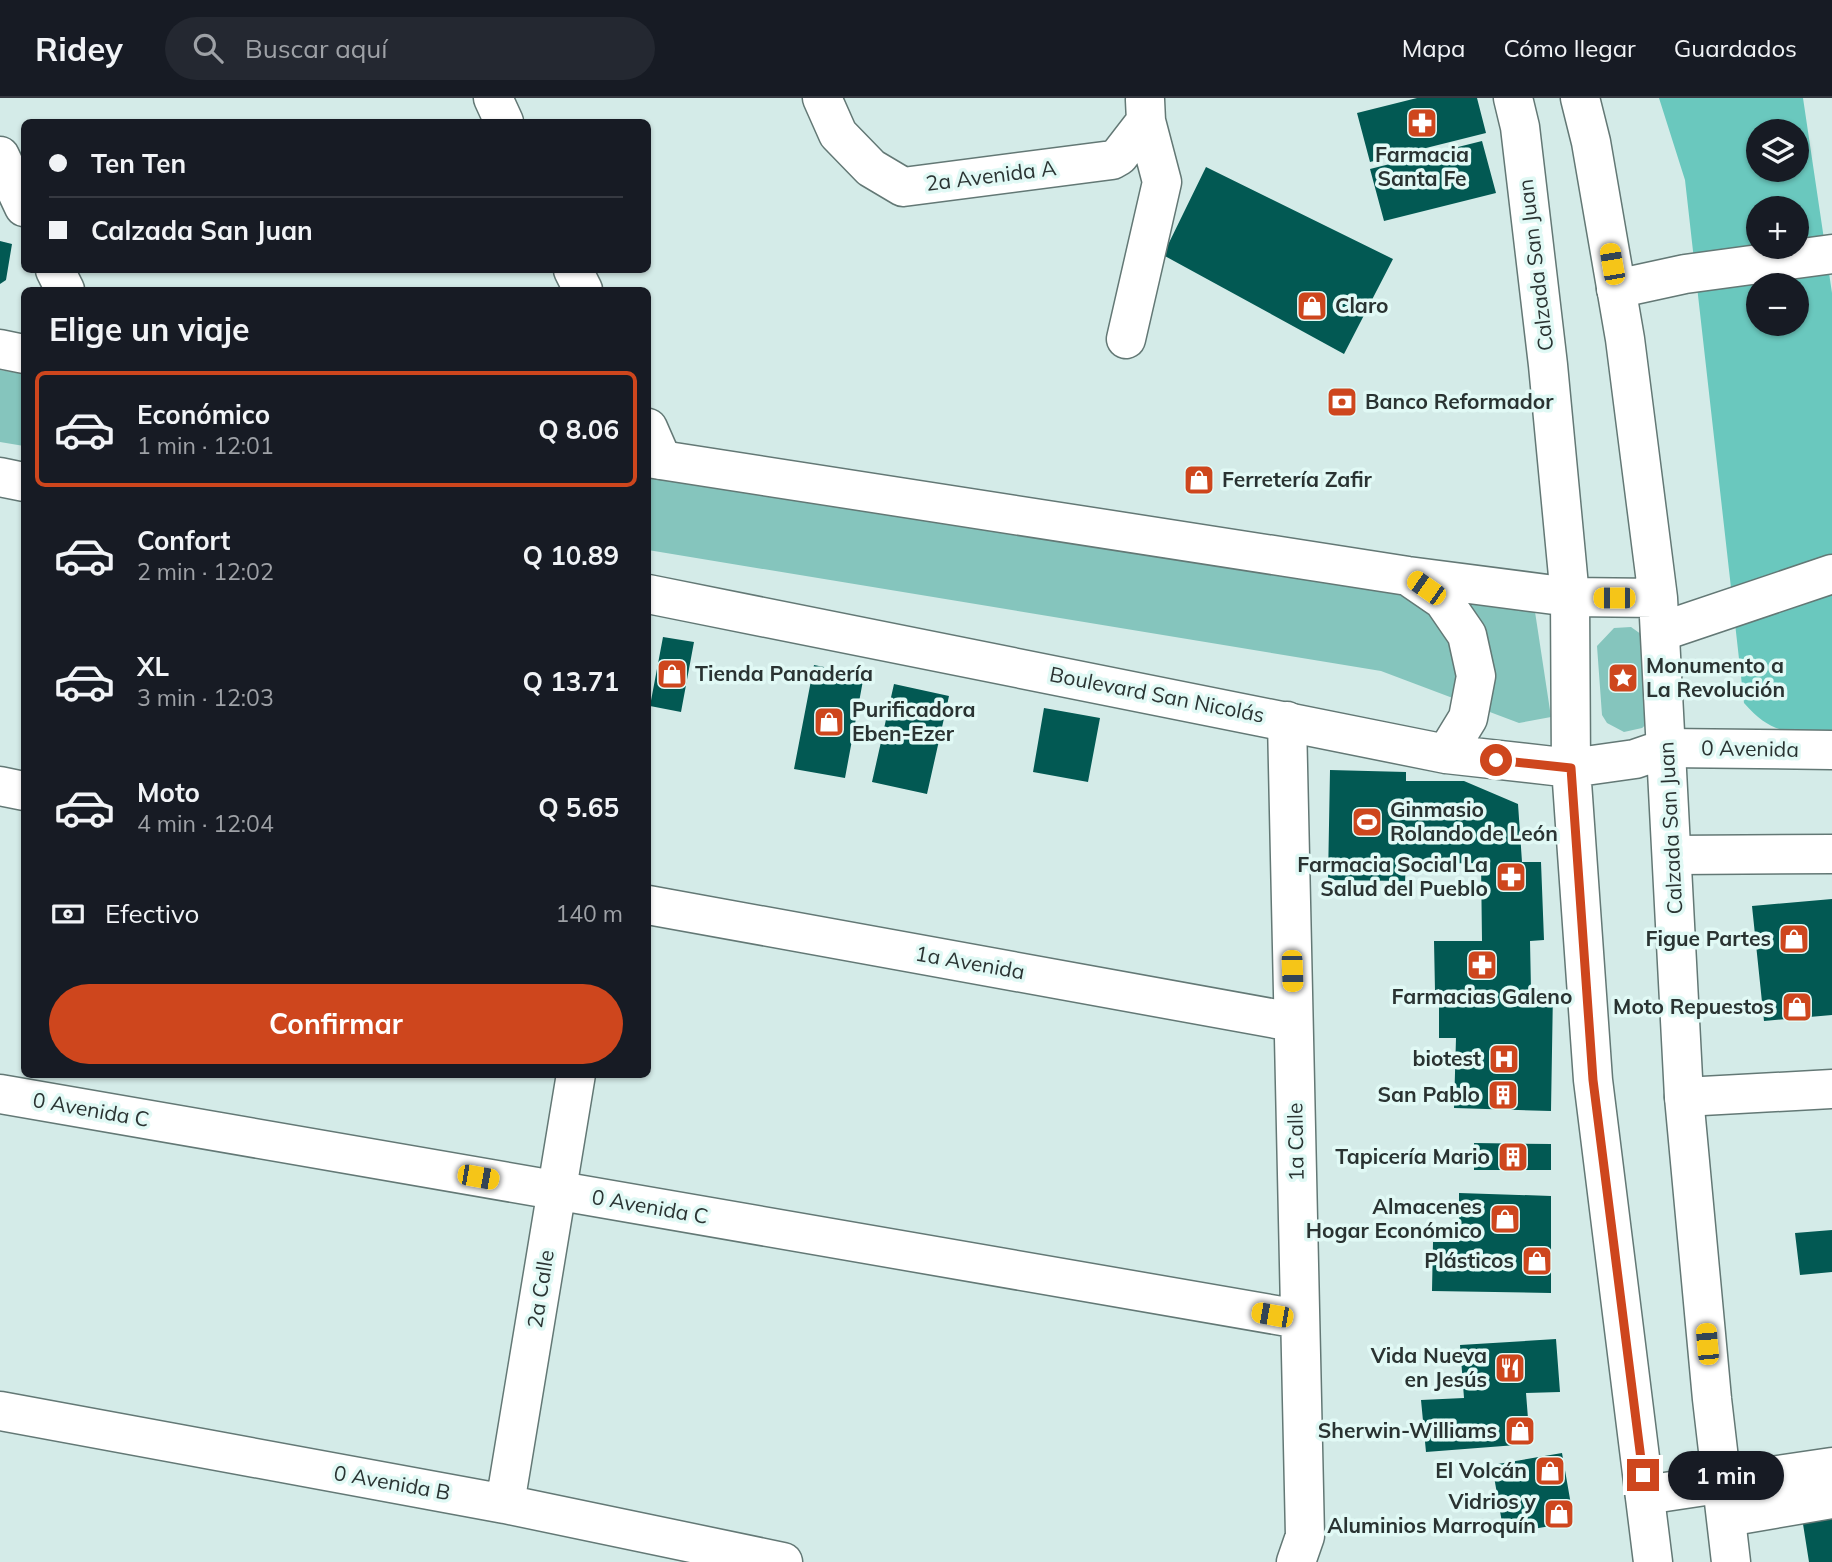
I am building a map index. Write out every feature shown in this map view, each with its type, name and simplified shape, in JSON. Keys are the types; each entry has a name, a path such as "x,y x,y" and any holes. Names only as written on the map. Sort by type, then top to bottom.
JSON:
{"street":[{"path":"493,98 503,119"},
{"name":"2a Avenida A","path":"822,98 838,134 871,168 903,187 1112,160 1119,156 1145,110"},
{"name":"Calzada San Juan","path":"1513,98 1520,127 1548,365 1570,597 1571,768 1593,1080 1653,1562"},
{"name":"Calzada San Juan","path":"1580,98 1591,142 1616,289 1659,615 1685,1097 1731,1562"},
{"path":"1126,339 1161,183 1159,162 1145,110"},
{"path":"0,156 21,201"},
{"path":"1616,289 1685,274 1832,254"},
{"path":"0,349 21,353"},
{"path":"652,449 1408,576 1570,597 1659,615 1832,574"},
{"path":"0,477 21,481"},
{"path":"1408,576 1443,600 1467,635 1476,676 1468,718 1446,754"},
{"name":"Boulevard San Nicolás","path":"651,595 1446,754 1571,768 1636,759 1667,747"},
{"name":"1a Calle","path":"1287,721 1305,1536 1296,1562"},
{"name":"0 Avenida","path":"1667,747 1832,750"},
{"path":"0,786 21,790"},
{"path":"1674,855 1832,854"},
{"name":"1a Avenida","path":"651,906 1293,1022"},
{"name":"2a Calle","path":"505,1504 575,1078"},
{"path":"1685,1097 1832,1089"},
{"name":"0 Avenida C","path":"0,1094 1300,1319"},
{"name":"0 Avenida B","path":"0,1411 505,1504 783,1562"},
{"path":"1724,1501 1832,1467"},
{"path":"1645,1495 1724,1501 1832,1499"}],"shaded area":[{"path":"1659,98 1803,98 1806,119 1746,119 1746,182 1809,182 1809,138 1832,293 1832,733 1794,732 1774,727 1754,714 1744,703 1685,180"},
{"path":"0,370 21,374 21,446 0,442"},
{"path":"651,464 1532,592 1551,717 1519,723 1381,671 651,550"},
{"path":"1631,627 1645,637 1649,722 1642,728 1624,732 1607,723 1602,715 1597,646 1614,628"}],"building":[{"name":"Farmacia Santa Fe","path":"1417,98 1477,98 1486,133 1370,162 1357,113"},
{"path":"1482,141 1496,193 1384,221 1370,169"},
{"name":"Claro","path":"1206,167 1393,259 1344,354 1163,255"},
{"path":"0,241 12,244 6,280 0,284"},
{"name":"Tienda Panadería","path":"663,637 694,642 681,712 651,706"},
{"name":"Purificadora Eben-Ezer","path":"814,665 864,675 845,778 794,769"},
{"path":"894,684 949,696 927,794 872,782"},
{"path":"1044,708 1100,718 1088,782 1033,772"},
{"path":"1330,770 1406,772 1406,781 1464,781 1518,804 1522,862 1541,862 1544,940 1530,941 1531,990 1553,991 1551,1111 1454,1108 1456,1038 1439,1038 1439,989 1435,991 1434,941 1482,941 1481,863 1406,864 1405,881 1328,880"},
{"name":"Figue Partes","path":"1832,899 1832,1015 1764,1021 1752,906"},
{"name":"Tapicería Mario","path":"1474,1143 1551,1144 1551,1170 1474,1170"},
{"path":"1459,1193 1551,1196 1551,1293 1432,1291 1433,1242 1459,1242"},
{"path":"1832,1230 1832,1272 1800,1275 1795,1233"},
{"path":"1556,1339 1560,1392 1526,1393 1530,1444 1426,1452 1421,1400 1464,1398 1460,1345"},
{"path":"1562,1453 1574,1522 1504,1534 1492,1465"},
{"path":"1832,1500 1832,1562 1809,1562 1800,1505"}],"place":[{"name":"Farmacia Santa Fe","path":"1422,123"},
{"name":"Claro","path":"1312,306"},
{"name":"Banco Reformador","path":"1342,402"},
{"name":"Ferretería Zafir","path":"1199,480"},
{"name":"Tienda Panadería","path":"672,674"},
{"name":"Monumento a La Revolución","path":"1623,678"},
{"name":"Purificadora Eben-Ezer","path":"829,722"},
{"name":"Ginmasio Rolando de León","path":"1367,822"},
{"name":"Farmacia Social La Salud del Pueblo","path":"1511,877"},
{"name":"Figue Partes","path":"1794,939"},
{"name":"Farmacias Galeno","path":"1482,965"},
{"name":"Moto Repuestos","path":"1797,1007"},
{"name":"biotest","path":"1504,1059"},
{"name":"San Pablo","path":"1503,1095"},
{"name":"Tapicería Mario","path":"1513,1157"},
{"name":"Almacenes Hogar Económico","path":"1505,1219"},
{"name":"Plásticos","path":"1537,1261"},
{"name":"Vida Nueva en Jesús","path":"1510,1368"},
{"name":"Sherwin-Williams","path":"1520,1431"},
{"name":"El Volcán","path":"1550,1471"},
{"name":"Vidrios y Aluminios Marroquín","path":"1559,1514"}],"route":[{"path":"1496,760 1571,768 1593,1080 1643,1475"}]}
